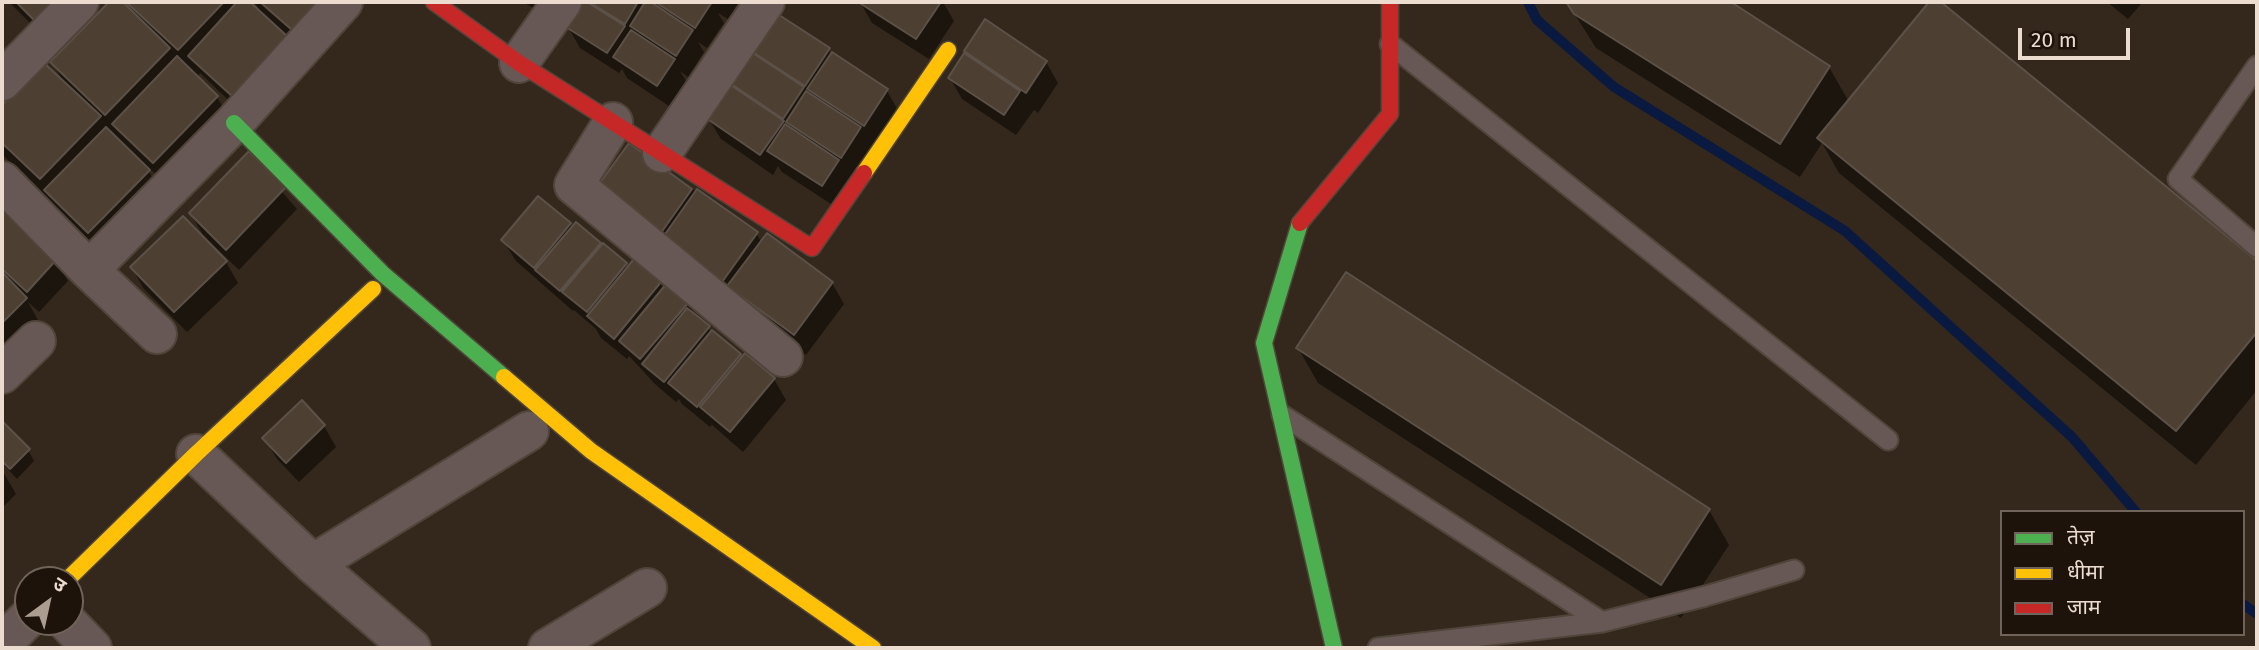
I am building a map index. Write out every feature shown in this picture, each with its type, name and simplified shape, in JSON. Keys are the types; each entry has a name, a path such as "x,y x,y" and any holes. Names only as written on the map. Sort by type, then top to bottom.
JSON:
{"street":[{"path":"2,81 79,2"},
{"path":"89,270 234,123 343,2"},
{"path":"434,2 519,63 812,248 948,50"},
{"path":"519,63 562,2"},
{"path":"662,153 765,2"},
{"path":"1334,648 1264,343 1300,222 1390,114 1390,2"},
{"path":"613,122 573,185 783,357"},
{"path":"234,123 383,274 591,452 863,646"},
{"path":"2,181 89,270 157,334"},
{"path":"81,566 196,454 373,289"},
{"path":"2,373 36,341"},
{"path":"313,564 529,431"},
{"path":"196,454 313,564 411,648"},
{"path":"548,648 647,588"}],"lane":[{"path":"1389,44 1888,440"},
{"path":"2257,66 2178,179 2257,247"},
{"path":"1281,414 1602,622"},
{"path":"1378,648 1602,622 1794,570"}],"building":[{"path":"16,2 55,2 35,21"},
{"path":"109,2 123,2 170,48 105,115 50,62"},
{"path":"126,2 224,2 178,50"},
{"path":"237,2 250,2 288,37 233,97 188,56"},
{"path":"260,2 318,2 292,30"},
{"path":"582,2 587,2 625,26 607,53 566,27"},
{"path":"589,2 638,2 625,24"},
{"path":"645,2 651,2 693,30 676,56 630,26"},
{"path":"655,2 712,2 695,28"},
{"path":"858,2 941,2 916,39"},
{"path":"1566,2 1731,2 1830,66 1780,144 1574,14"},
{"path":"1929,2 1941,2 2257,261 2257,332 2176,431 1817,138"},
{"path":"773,11 830,48 805,86 748,49"},
{"path":"985,19 1047,61 1026,93 964,51"},
{"path":"631,30 675,59 657,86 613,57"},
{"path":"751,52 804,87 783,119 730,83"},
{"path":"832,52 888,89 864,126 807,89"},
{"path":"964,53 1020,91 1004,115 948,78"},
{"path":"177,56 218,96 153,163 112,124"},
{"path":"43,62 101,116 40,179 2,143 2,105"},
{"path":"729,84 784,121 760,155 706,118"},
{"path":"806,91 861,127 841,158 786,122"},
{"path":"785,124 839,160 822,186 767,151"},
{"path":"106,127 150,170 88,233 44,190"},
{"path":"629,143 692,189 658,237 594,191"},
{"path":"249,151 286,187 226,250 189,213"},
{"path":"697,189 758,232 722,282 661,240"},
{"path":"538,196 571,223 534,268 501,240"},
{"path":"4,209 57,259 27,292 2,269"},
{"path":"183,216 227,261 174,312 130,267"},
{"path":"576,222 601,243 560,291 535,270"},
{"path":"767,233 833,282 794,335 727,286"},
{"path":"603,243 627,263 587,312 562,292"},
{"path":"634,259 661,282 614,339 587,316"},
{"path":"2,272 27,298 2,323"},
{"path":"1346,272 1710,509 1661,585 1296,348"},
{"path":"667,283 689,302 640,359 619,341"},
{"path":"687,308 710,326 664,382 642,364"},
{"path":"712,330 741,354 697,407 668,383"},
{"path":"745,353 775,378 730,432 700,407"},
{"path":"302,400 325,425 286,463 262,438"},
{"path":"2,421 30,449 10,469 2,461"}],"waterway":[{"path":"1528,2 1537,20 1614,87 1845,231 2072,437 2134,510"},
{"path":"2245,605 2257,614"}],"traffic: fast":[{"path":"234,123 383,274 504,377"},
{"path":"1300,223 1264,343 1334,648"}],"traffic: slow":[{"path":"864,173 948,50"},
{"path":"81,566 196,454 373,289"},
{"path":"504,377 591,451 873,648"}],"traffic: jam":[{"path":"434,2 519,63 812,248 864,173"},
{"path":"1300,223 1390,114 1390,2"}]}
